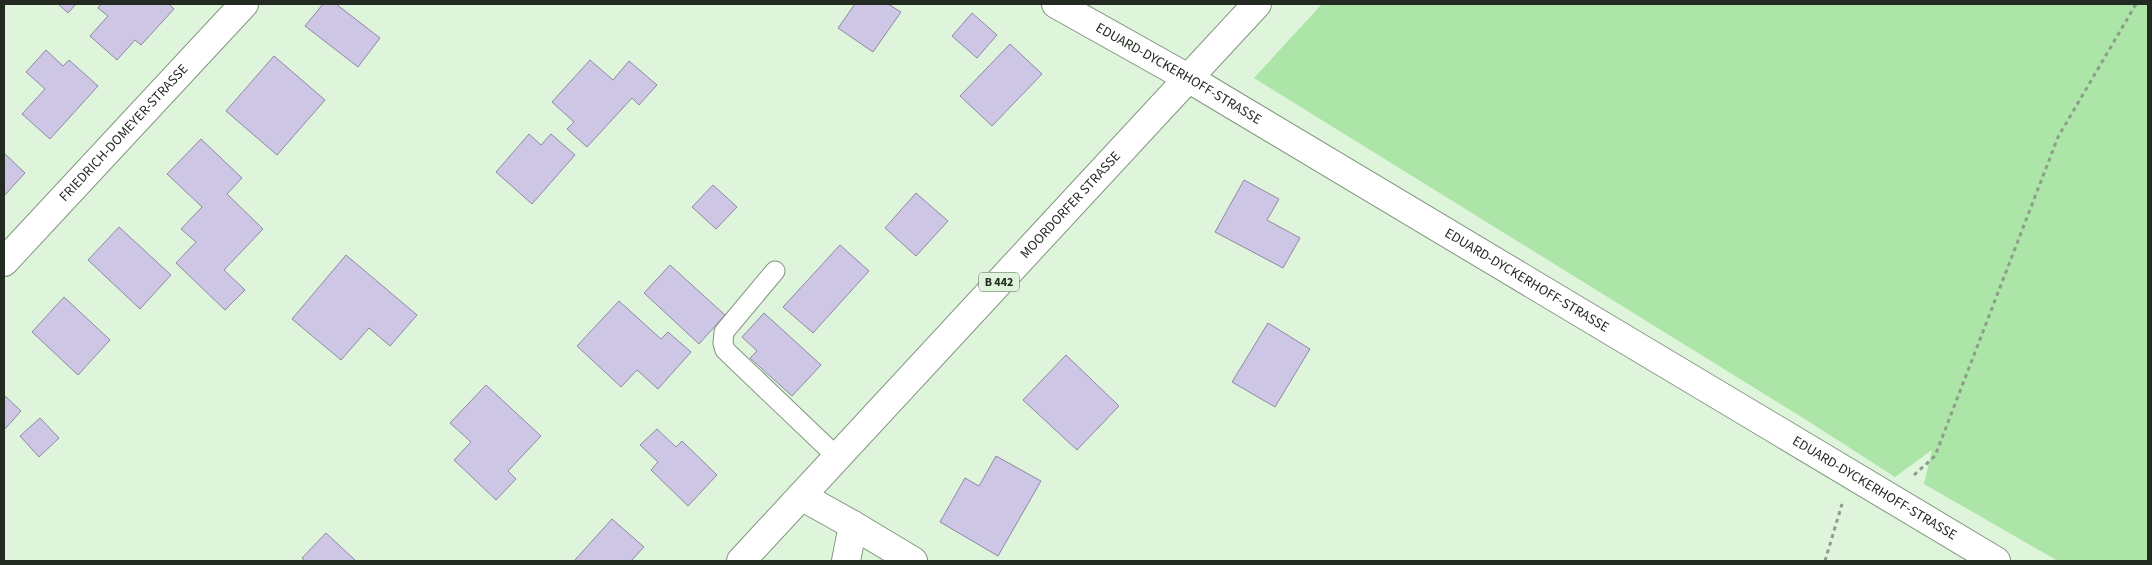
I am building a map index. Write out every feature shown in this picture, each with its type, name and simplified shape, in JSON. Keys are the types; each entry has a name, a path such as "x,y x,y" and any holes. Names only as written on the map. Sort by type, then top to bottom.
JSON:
{"street":[{"name":"FRIEDRICH-DOMEYER-STRASSE","path":"4,262 244,4"},
{"name":"EDUARD-DYCKERHOFF-STRASSE","path":"1056,4 1188,78 1996,561"},
{"name":"MOORDORFER STRASSE","path":"741,561 836,456 1257,4"},
{"path":"801,496 913,561"},
{"path":"846,561 853,525"}],"lane":[{"path":"775,271 724,332 723,343 725,350 836,456"}],"path":[{"path":"1890,498 1935,456 2058,137 2136,4"},
{"path":"1825,561 1850,475"}],"green space":[{"path":"1322,4 2148,4 2148,561 2058,561 1924,484 1932,450 1895,477 1254,78"}],"building":[{"path":"58,4 76,4 68,13"},
{"path":"101,4 169,4 174,9 141,45 135,40 117,60 90,36 108,16 98,8"},
{"path":"323,4 336,4 380,38 358,67 305,26"},
{"path":"855,4 888,4 901,12 873,52 838,28"},
{"path":"972,13 997,35 977,58 952,36"},
{"path":"1010,44 1042,74 992,126 960,96"},
{"path":"46,50 63,66 69,60 98,86 50,139 22,114 45,89 26,72"},
{"path":"274,56 325,100 277,155 226,111"},
{"path":"590,60 613,80 629,61 657,85 639,105 632,98 587,147 567,129 574,122 552,102"},
{"path":"529,134 541,145 551,134 575,155 532,204 496,172"},
{"path":"201,139 242,178 227,194 263,229 224,270 245,290 225,310 176,263 196,242 181,229 202,207 167,174"},
{"path":"4,153 25,173 4,196"},
{"path":"1244,180 1279,199 1267,220 1300,238 1283,268 1215,232"},
{"path":"713,185 737,207 716,229 692,207"},
{"path":"916,193 948,221 916,256 885,228"},
{"path":"119,227 171,275 140,309 88,260"},
{"path":"840,245 869,271 813,333 783,307"},
{"path":"346,255 417,315 390,346 369,328 341,360 292,319"},
{"path":"670,265 725,315 699,344 644,293"},
{"path":"64,297 110,340 78,375 32,332"},
{"path":"619,301 661,339 668,332 691,352 658,389 637,370 621,387 577,346"},
{"path":"764,313 821,365 792,396 750,358 757,351 742,337"},
{"path":"1268,323 1310,349 1275,407 1232,382"},
{"path":"1066,355 1119,406 1077,450 1023,400"},
{"path":"486,385 541,436 508,471 516,479 496,500 454,460 471,442 450,423"},
{"path":"4,395 21,411 4,430"},
{"path":"40,418 59,438 39,457 20,436"},
{"path":"657,429 676,447 682,441 717,475 688,506 651,470 658,462 640,445"},
{"path":"996,456 1041,481 998,556 940,522 965,478 979,486"},
{"path":"612,519 644,547 631,561 574,561"},
{"path":"326,533 356,561 305,561 302,558"}]}
